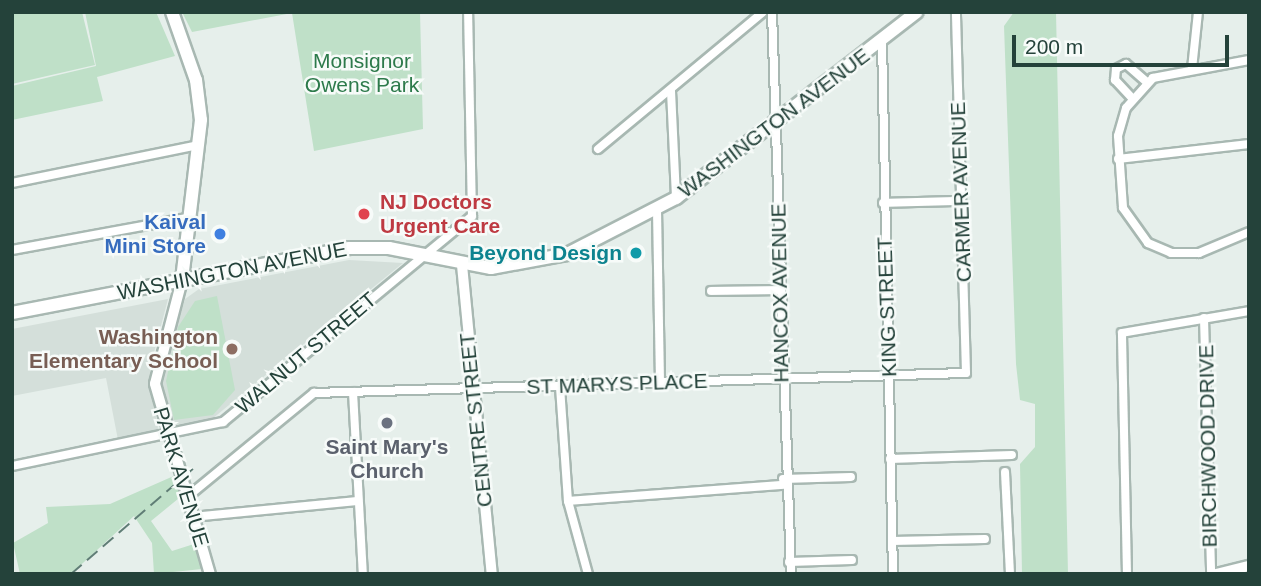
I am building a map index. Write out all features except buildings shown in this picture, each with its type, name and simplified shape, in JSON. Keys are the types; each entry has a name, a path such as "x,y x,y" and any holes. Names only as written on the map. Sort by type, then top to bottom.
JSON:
{"main road":[{"name":"PARK AVENUE","path":"172,12 196,80 199,145 194,216 182,280"},
{"name":"WASHINGTON AVENUE","path":"12,313 349,248 426,255 461,265 510,267 549,260 657,210 676,198 917,12"}],"street":[{"name":"WALNUT STREET","path":"12,466 223,422 472,216 468,12"},
{"path":"598,149 763,12"},
{"name":"HANCOX AVENUE","path":"772,12 783,482 791,574"},
{"name":"CARMER AVENUE","path":"956,12 966,373"},
{"path":"1192,69 1198,12"},
{"name":"KING STREET","path":"882,40 883,202 893,574"},
{"path":"1249,60 1192,69 1147,82 1132,98 1119,126 1118,159 1127,218 1158,248 1199,253 1249,232"},
{"path":"1132,98 1115,80 1116,69 1126,64 1147,82"},
{"path":"671,91 676,198"},
{"path":"1118,159 1249,144"},
{"path":"12,183 199,145"},
{"path":"883,202 961,201"},
{"path":"657,210 660,383"},
{"path":"12,250 194,216"},
{"name":"CENTRE STREET","path":"461,265 492,574"},
{"name":"PARK AVENUE","path":"182,280 156,372 166,435 210,574"},
{"path":"711,291 780,290"},
{"path":"1127,574 1122,332 1249,311"},
{"name":"BIRCHWOOD DRIVE","path":"1204,318 1214,574"},
{"name":"ST MARYS PLACE","path":"186,498 314,393 966,373"},
{"path":"560,387 568,501 588,574"},
{"path":"353,392 363,574"},
{"path":"890,458 1012,455"},
{"path":"1004,472 1010,574"},
{"path":"568,501 851,477"},
{"path":"192,517 357,500"},
{"path":"892,541 985,539"},
{"path":"789,562 852,560"},
{"path":"1214,574 1249,566"}],"shaded area":[{"name":"Washington Elementary School","path":"349,260 403,263 212,419 169,426 160,378 185,299 199,289"},
{"path":"168,299 150,368 158,429 118,440 106,378 12,396 12,329"}],"green space":[{"path":"12,12 82,12 95,65 12,84"},
{"path":"85,12 156,12 175,56 97,77 103,101 12,120 12,86 96,66"},
{"name":"Monsignor Owens Park","path":"182,12 420,12 423,129 314,151 292,13 192,32"},
{"path":"1014,12 1056,12 1068,574 1022,574 1020,464 1035,447 1035,404 1020,400 1016,364 1004,26"},
{"path":"217,296 235,390 213,415 174,420 166,381 178,327 195,301"},
{"path":"176,475 184,494 151,521 172,551 194,544 202,569 154,574 152,543 134,516 71,574 20,574 13,543 48,523 46,507 110,504"}],"railway":[{"path":"71,574 194,468"}],"place":[{"name":"NJ Doctors Urgent Care","path":"364,214"},
{"name":"Kaival Mini Store","path":"220,234"},
{"name":"Beyond Design","path":"636,253"},
{"name":"Washington Elementary School","path":"232,349"},
{"name":"Saint Mary's Church","path":"387,423"}]}
